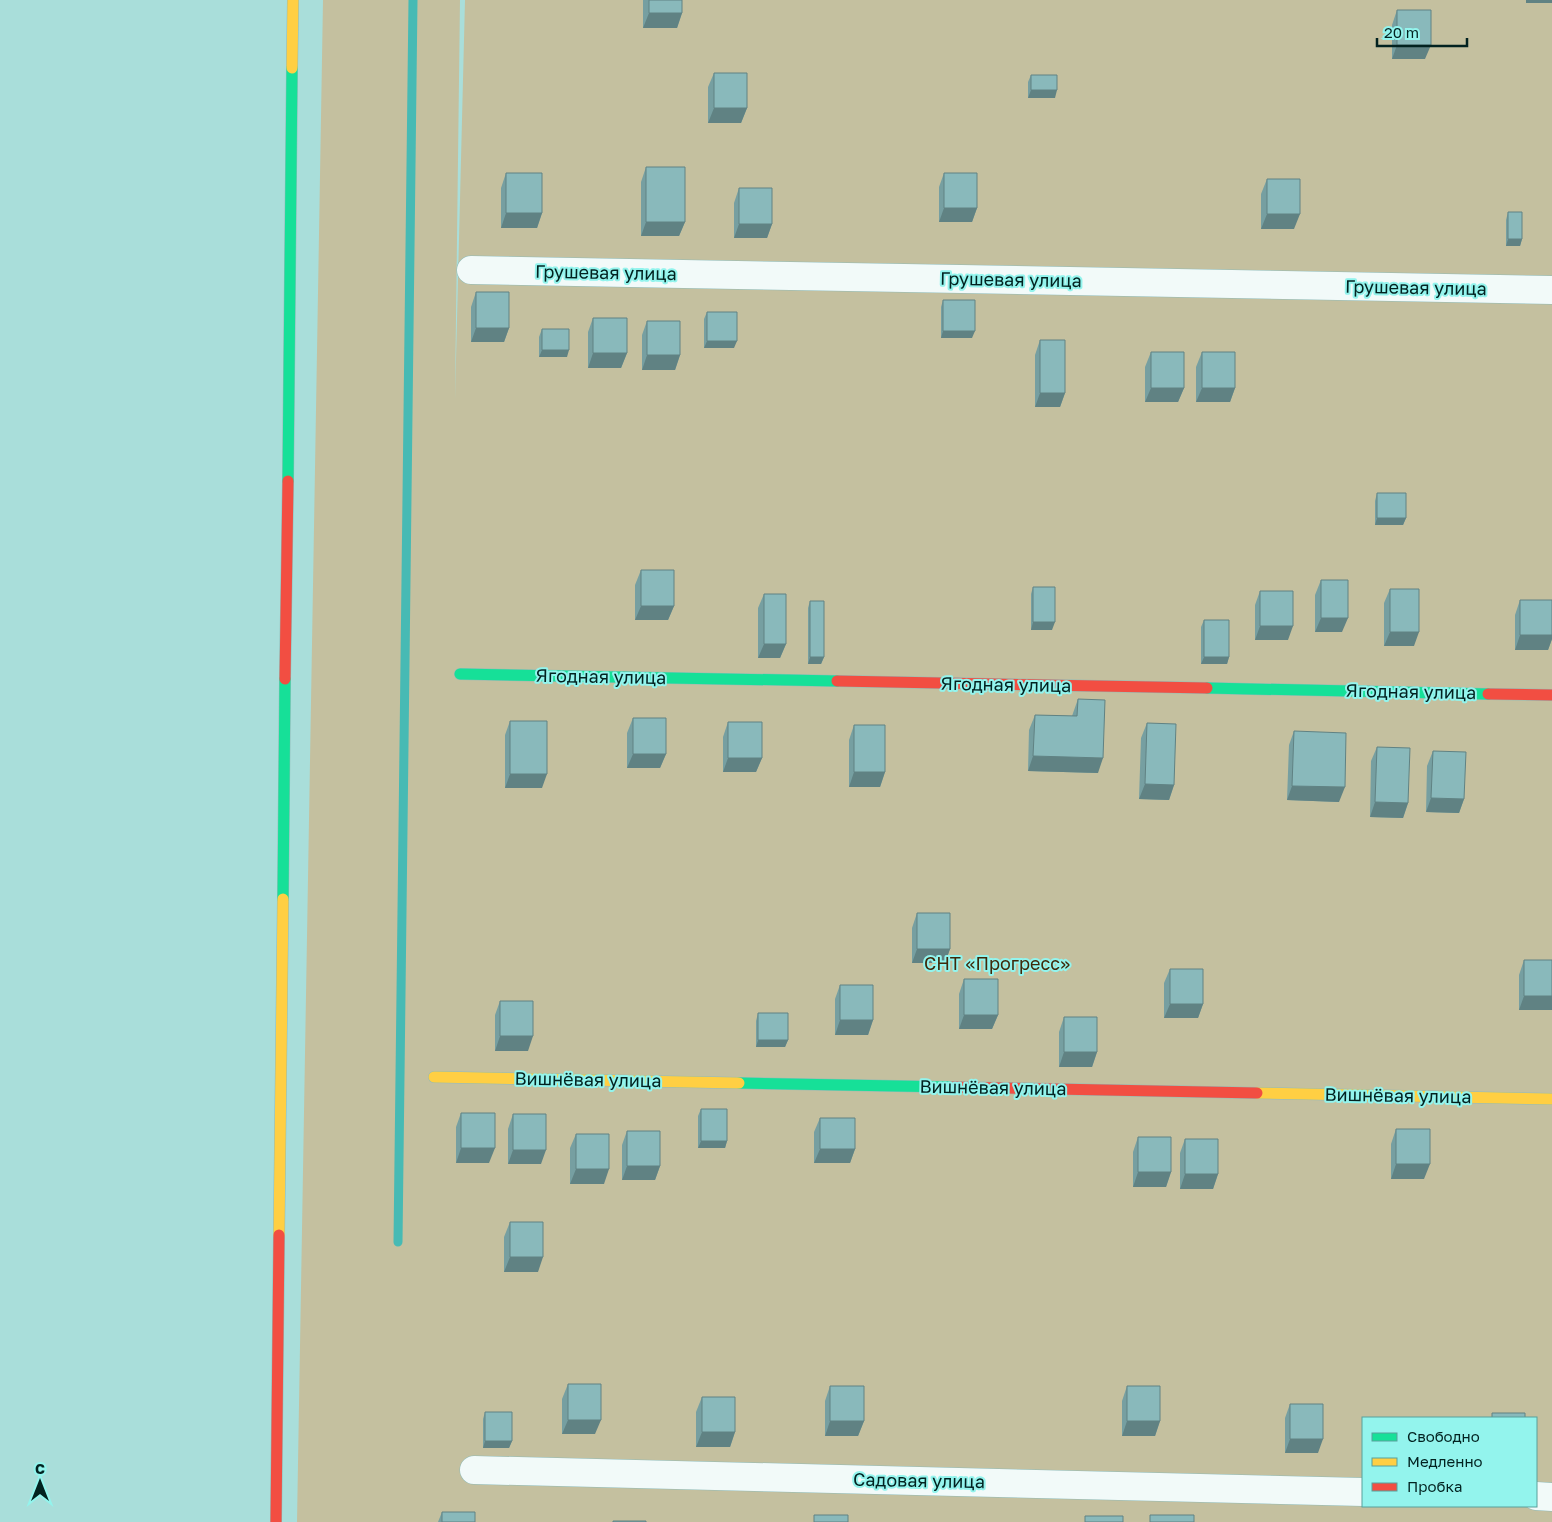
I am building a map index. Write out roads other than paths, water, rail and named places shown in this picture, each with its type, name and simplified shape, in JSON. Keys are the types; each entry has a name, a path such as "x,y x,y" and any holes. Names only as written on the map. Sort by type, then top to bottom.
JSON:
{"street":[{"path":"276,1522 293,0"},
{"name":"Грушевая улица","path":"471,270 1552,290"},
{"name":"Ягодная улица","path":"460,674 1552,695"},
{"name":"Вишнёвая улица","path":"434,1077 1552,1099"},
{"name":"Садовая улица","path":"474,1470 1362,1492"},
{"path":"1537,1496 1552,1497"}],"waterway":[{"path":"398,1242 413,0"}],"park label":[{"name":"СНТ «Прогресс»","path":"997,964"}]}
